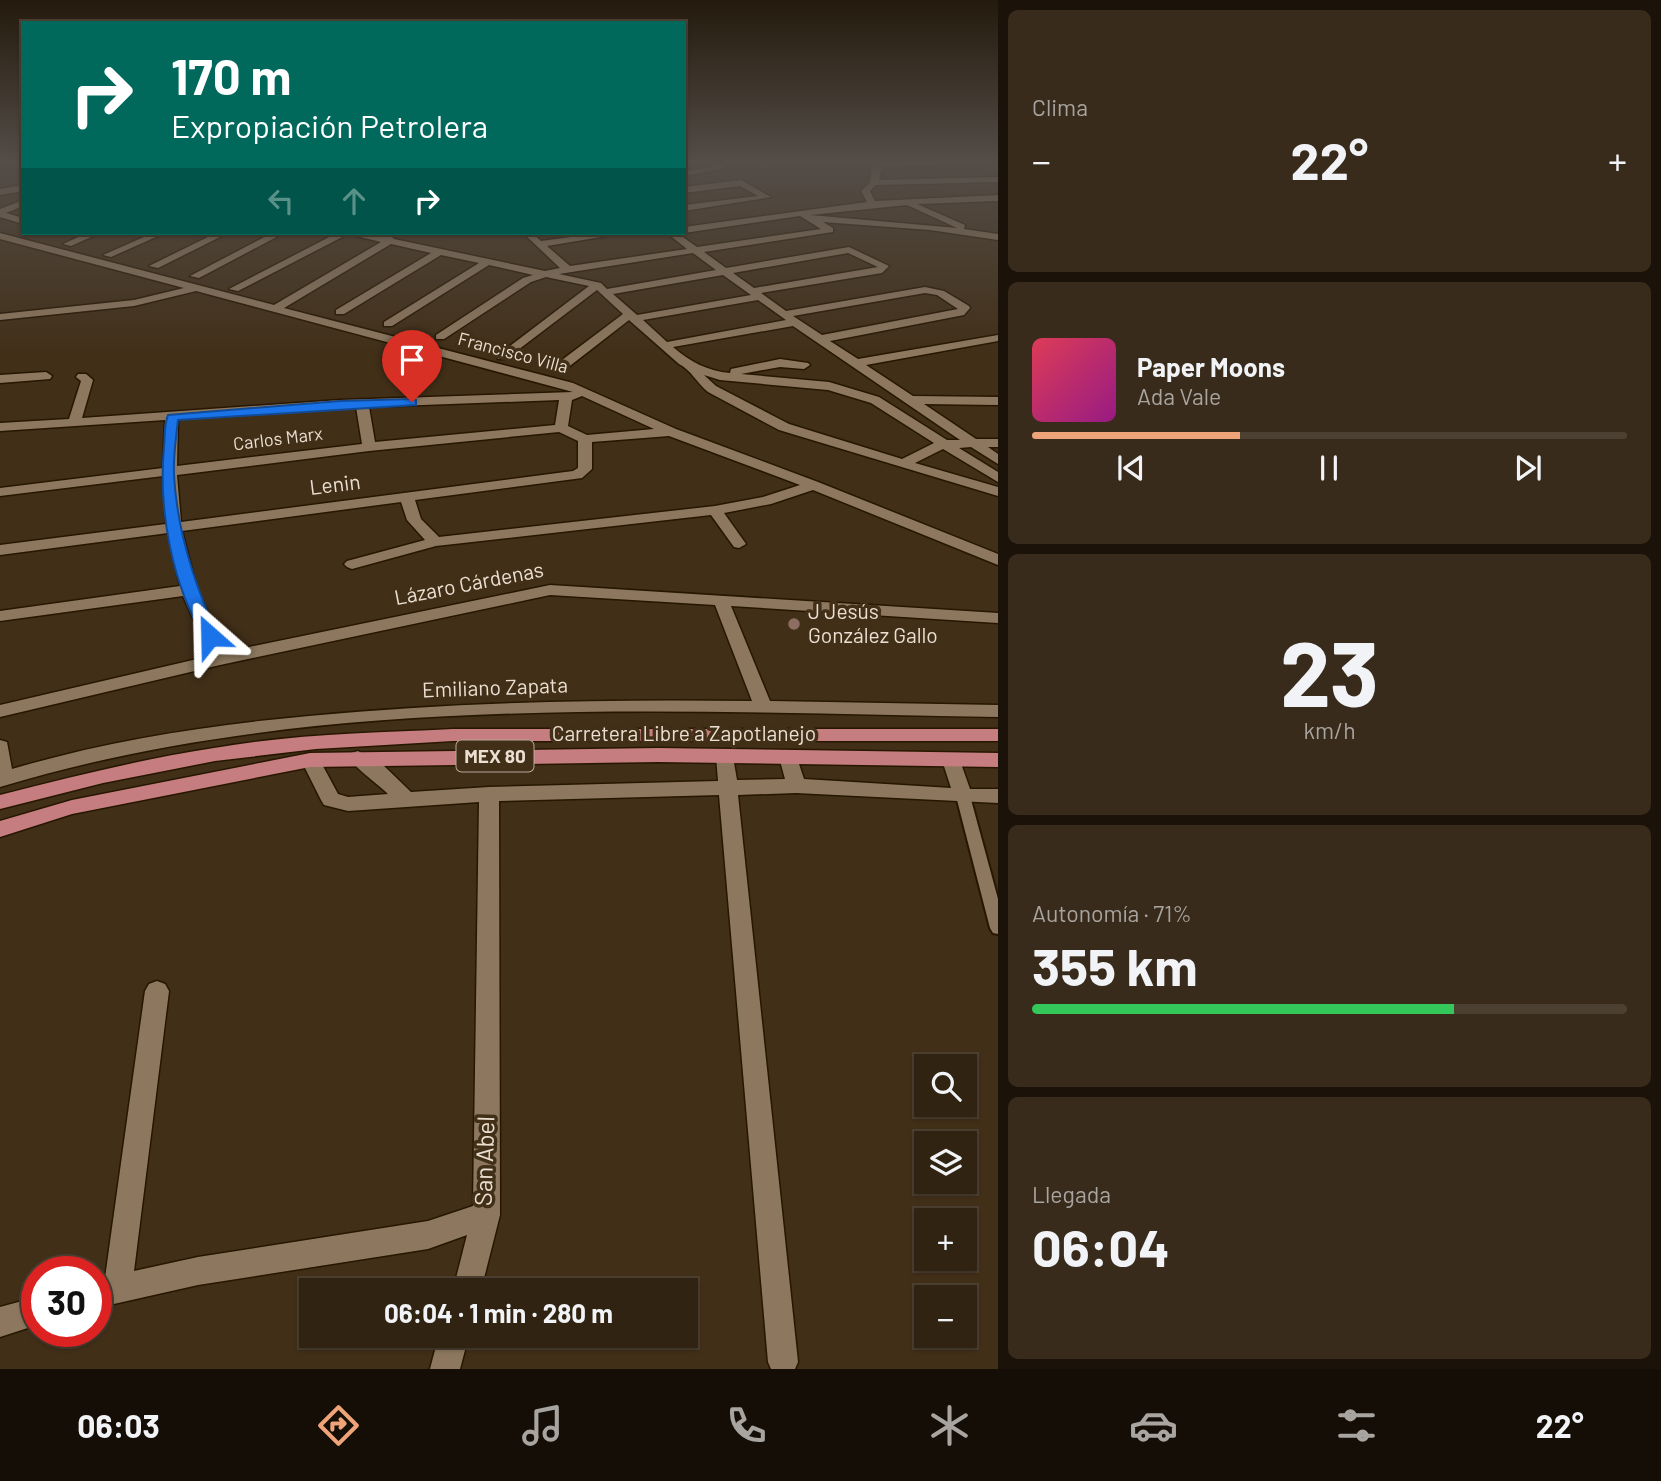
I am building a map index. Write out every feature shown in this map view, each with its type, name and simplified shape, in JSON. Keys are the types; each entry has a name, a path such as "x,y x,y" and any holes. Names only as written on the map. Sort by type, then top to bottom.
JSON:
{"main road":[{"name":"Carretera Libre a Zapotlanejo","path":"0,803 103,776 215,754 316,742 453,735 998,735"},
{"name":"Carretera Libre a Zapotlanejo","path":"0,829 72,807 310,760 788,757 998,760"}],"street":[{"path":"686,230 712,226"},
{"path":"440,337 527,280 545,274 830,231 822,226"},
{"path":"913,226 998,237"},
{"path":"961,226 970,233"},
{"path":"68,244 90,235"},
{"path":"108,255 155,235"},
{"path":"154,266 219,235"},
{"path":"0,317 134,303 194,283 276,235"},
{"path":"234,289 340,235"},
{"path":"529,235 567,269"},
{"path":"540,244 605,235"},
{"path":"674,235 795,322 998,460"},
{"name":"Francisco Villa","path":"0,236 194,283 276,308 569,386 671,432 813,485 998,560"},
{"path":"276,308 390,236 441,251 532,270 601,289 726,272 849,250 884,267 882,270 634,316 558,369"},
{"path":"340,312 441,251"},
{"path":"388,324 489,261"},
{"path":"601,289 692,367 712,389 771,421 998,492"},
{"path":"502,357 601,289"},
{"path":"785,314 925,290 940,293 965,308 960,313 821,339"},
{"path":"667,345 795,322"},
{"path":"856,363 998,338"},
{"path":"720,376 771,364 804,365"},
{"path":"692,367 720,376 841,389 875,400 998,478"},
{"path":"0,379 46,376"},
{"path":"74,423 87,380 82,377"},
{"path":"0,427 362,404 590,394"},
{"path":"566,397 561,428 585,439 671,432"},
{"path":"909,400 998,401"},
{"path":"362,404 369,447"},
{"path":"172,417 168,473 173,528 189,590 220,659"},
{"name":"Carlos Marx","path":"0,492 369,447 561,428"},
{"name":"Lenin","path":"0,550 578,475 585,469 585,439"},
{"path":"902,464 942,444 998,443"},
{"path":"352,564 435,542 715,510 766,501 813,485"},
{"path":"407,497 414,520 435,542"},
{"path":"715,510 739,544"},
{"path":"0,616 189,590"},
{"name":"Lázaro Cárdenas","path":"0,712 220,659 550,590 998,618"},
{"path":"720,601 764,708"},
{"name":"Emiliano Zapata","path":"2,779 132,746 202,734 340,718 515,709 998,711"},
{"path":"0,747 2,779"},
{"path":"725,757 783,1362"},
{"path":"788,757 796,786"},
{"path":"358,758 376,770 407,800"},
{"path":"310,760 331,800 348,804 489,794 796,786 998,796"},
{"path":"951,760 963,796"},
{"name":"San Abel","path":"112,1290 198,1271 428,1235 486,1215 489,794"},
{"path":"112,1261 157,991"},
{"path":"470,1278 486,1215"},
{"path":"0,1322 21,1316"},
{"path":"445,1369 451,1348"}],"lane":[{"path":"963,796 998,928"}],"place":[{"name":"J Jesús González Gallo","path":"794,624"}],"route":[{"path":"210,636 189,590 173,528 168,473 172,417 340,404 412,402"}]}
